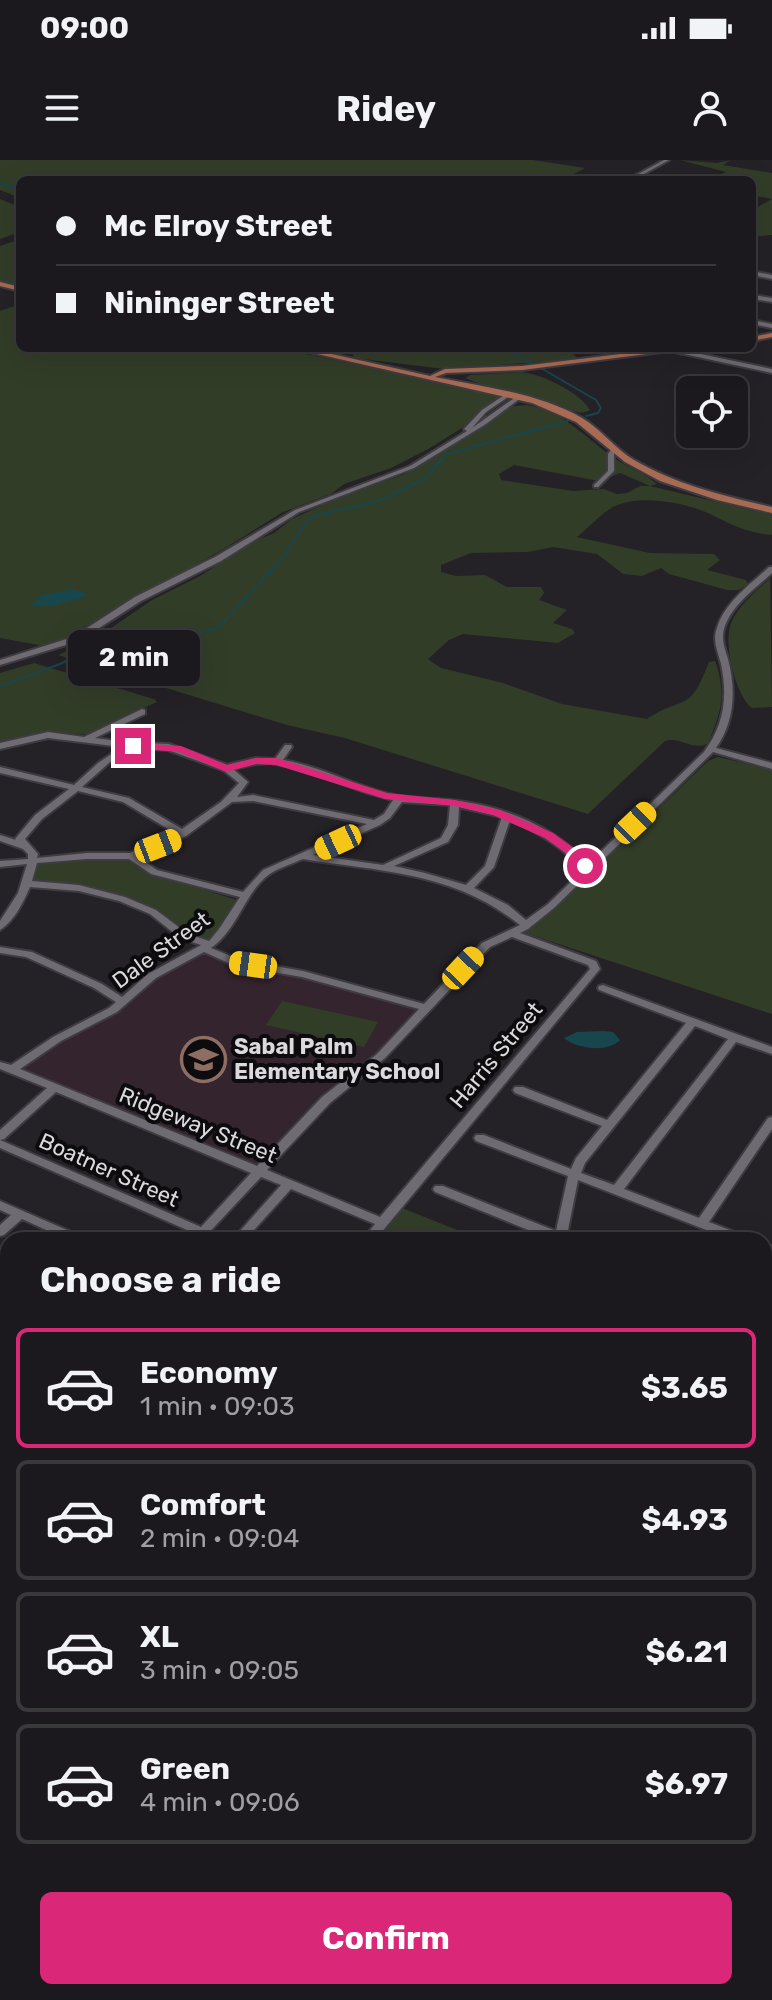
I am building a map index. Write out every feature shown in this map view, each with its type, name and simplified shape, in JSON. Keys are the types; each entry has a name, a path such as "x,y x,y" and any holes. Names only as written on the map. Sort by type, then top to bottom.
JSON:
{"main road":[{"path":"314,352 519,397 579,420 643,469 675,484 772,510"},
{"path":"358,361 449,371 544,366 656,352"},
{"path":"429,377 449,371"}],"street":[{"path":"637,176 667,160"},
{"path":"682,352 772,371"},
{"path":"337,494 353,484 399,468 443,444 509,394"},
{"path":"0,666 60,652 84,642 143,602 203,572 223,556 293,513 412,467 484,423 519,397"},
{"path":"596,486 611,471 611,454 615,448"},
{"path":"203,1232 326,1100 381,1056 486,945 526,925 588,870 712,749 723,732 729,710 729,682 719,638 721,625 734,606 772,569"},
{"path":"87,739 142,712"},
{"path":"0,746 48,735 181,749 226,768 244,782 233,800 183,834 131,856 0,864"},
{"path":"0,927 27,884 33,860 33,854 20,839 37,817 74,789 99,762 131,746"},
{"path":"277,762 288,747"},
{"path":"712,749 772,766"},
{"path":"226,768 256,761 277,762 399,799 455,803 507,816 549,836 578,857 588,870"},
{"path":"0,770 126,800 183,834"},
{"path":"233,800 253,798 377,823"},
{"name":"Dale Street","path":"6,1068 103,1017 152,976 206,946 223,931 246,896 271,869 377,823 387,816 399,799"},
{"path":"387,867 445,840 453,825 455,803"},
{"path":"467,890 489,867 507,816"},
{"path":"0,838 24,846"},
{"path":"131,856 154,872 246,896"},
{"path":"304,857 387,867 467,890 512,911 526,925"},
{"path":"27,884 79,888 122,899 153,912 184,936 237,963 315,977 426,1008"},
{"name":"Harris Street","path":"374,1232 595,969 592,963 511,933"},
{"path":"0,950 28,954 98,986 123,1002"},
{"path":"603,988 772,1051"},
{"path":"563,1232 572,1174 693,1021"},
{"path":"616,1191 734,1038"},
{"name":"Ridgeway Street","path":"6,1068 381,1222"},
{"path":"0,1136 54,1088"},
{"path":"519,1090 609,1125"},
{"path":"701,1224 772,1121"},
{"path":"480,1138 722,1232"},
{"name":"Boatner Street","path":"0,1144 190,1232"},
{"path":"245,1232 289,1184"},
{"path":"439,1189 545,1232"},
{"path":"0,1205 61,1232"},
{"path":"0,1232 20,1214"}],"shaded area":[{"name":"Sabal Palm Elementary School","path":"203,950 223,960 297,974 419,1010 376,1057 327,1093 259,1164 252,1165 22,1068 62,1040 114,1014 158,975"}],"green space":[{"path":"0,160 533,160 585,168 570,176 16,176 16,196 0,190"},
{"path":"680,160 717,163 731,160 723,165 772,173 772,199 756,196 756,176 718,176 726,172"},
{"path":"0,199 16,205 16,233 0,239"},
{"path":"772,199 772,235 756,237 756,208"},
{"path":"16,240 16,285 0,281 0,246"},
{"path":"16,305 16,352 297,352 498,395 468,424 430,448 391,468 344,484 331,494 283,512 222,550 56,643 44,646 0,638 0,311"},
{"path":"357,352 570,352 579,359 444,369 355,358 352,355"},
{"path":"521,372 559,385 578,397 590,410 575,412 465,378 470,375"},
{"path":"527,405 565,421 657,484 650,486 772,515 772,535 747,530 686,505 632,501 610,509 577,537 650,553 714,554 720,560 707,570 746,580 748,584 739,590 727,590 669,574 661,568 642,576 623,574 597,554 553,547 528,552 471,553 441,565 441,572 456,576 485,575 507,587 541,587 544,593 539,600 567,610 553,623 572,629 575,633 558,643 463,634 449,640 428,659 441,668 503,683 562,704 647,719 690,697 709,662 715,661 721,684 721,703 708,743 697,746 676,740 665,741 588,814 345,738 287,725 58,655 98,637 152,600 200,576 252,542 274,533 292,519 349,493 403,475 490,422 506,407","holes":["514,465 599,481 620,473 650,486 617,494 604,489 573,491 501,480 499,474"]},
{"path":"770,578 772,707 752,708 740,692 732,667 729,630 739,609"},
{"path":"34,663 157,702 87,734 55,733 0,745 0,673"},
{"path":"718,757 772,770 772,1014 522,932 552,911 708,761"},
{"path":"112,858 133,862 150,873 237,900 211,940 200,939 134,902 54,887 31,879 37,864 44,860"},
{"path":"282,1001 378,1022 364,1047 266,1025"},
{"path":"397,1206 462,1232 376,1232"}],"water":[{"path":"72,589 87,596 52,606 30,606 42,595"},
{"path":"577,1032 613,1032 620,1040 608,1047 592,1048 564,1038"}],"waterway":[{"path":"0,182 16,189"},
{"path":"510,352 533,364"},
{"path":"539,367 596,400 601,408 598,413 586,416"},
{"path":"0,686 60,664 99,645 180,639 219,627 281,560 308,520 316,515 379,501 424,479 447,454 568,421"}],"place":[{"name":"Sabal Palm Elementary School","path":"203,1059"}],"route":[{"path":"133,746 181,749 226,768 256,761 277,762 385,796 455,803 497,812 535,827 566,846 585,866"}]}
